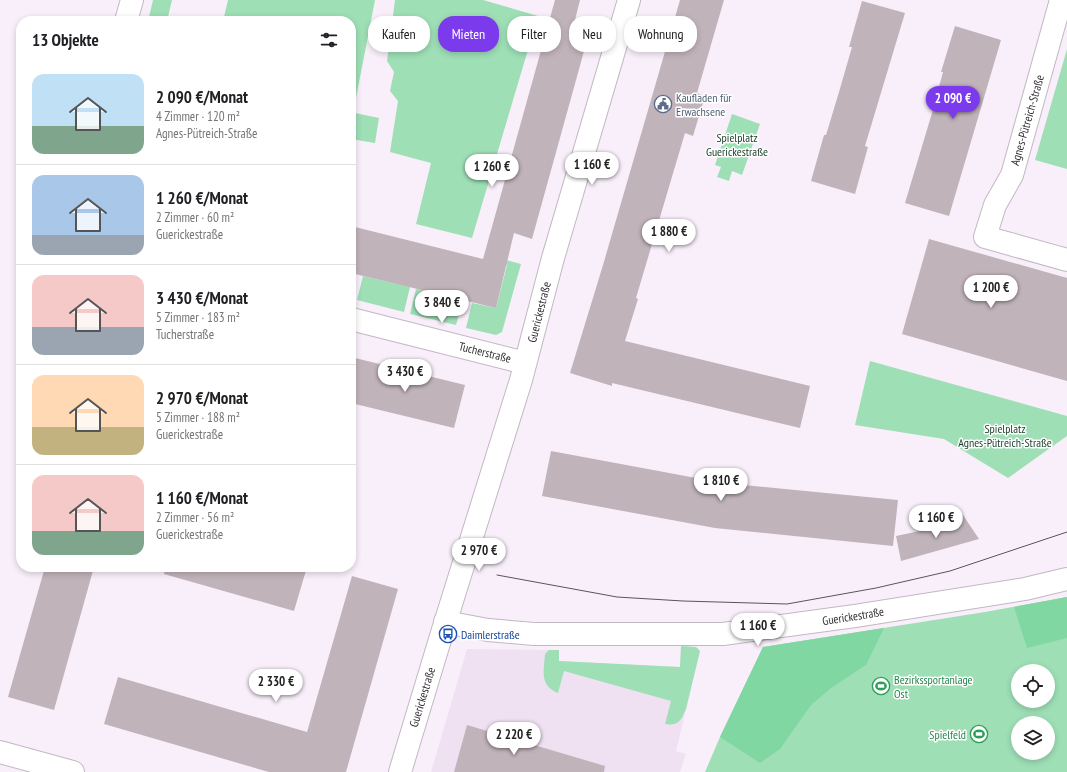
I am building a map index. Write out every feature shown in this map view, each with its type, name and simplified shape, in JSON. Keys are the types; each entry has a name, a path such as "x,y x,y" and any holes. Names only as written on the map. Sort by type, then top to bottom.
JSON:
{"street":[{"path":"127,16 132,0"},
{"name":"Guerickestraße","path":"400,772 525,363 552,258 629,0"},
{"name":"Agnes-Pütreich-Straße","path":"1062,11 1012,175 995,206 985,237 1067,260"},
{"name":"Tucherstraße","path":"356,320 525,363"},
{"name":"Guerickestraße","path":"445,622 488,630 534,634 722,634 855,616 1025,589 1067,579"},
{"path":"0,752 72,772"}],"shaded area":[{"path":"681,646 696,647 700,651 676,751 686,754 680,772 431,772 467,649 559,650 559,661 680,667"}],"green space":[{"path":"153,0 172,0 168,16 149,16"},
{"path":"228,0 375,0 372,16 368,16 368,36 356,98 356,16 224,16"},
{"path":"395,0 483,0 538,16 507,16 507,52 527,52 472,238 416,224 431,163 390,152 398,101 390,91 394,72 387,61 388,52 430,52 430,16 393,16"},
{"path":"1067,49 1067,169 1035,160"},
{"path":"356,113 379,118 375,143 356,140"},
{"name":"Spielplatz Guerickestraße","path":"732,114 760,124 742,175 732,171 729,181 717,177 721,167 715,165"},
{"path":"503,259 521,264 502,332 496,335 466,328 472,303 496,308 507,265 502,263"},
{"path":"363,276 410,287 404,312 357,300"},
{"path":"416,289 463,300 456,325 410,314"},
{"name":"Spielplatz Agnes-Pütreich-Straße","path":"870,361 1067,416 1067,436 1008,478 944,439 855,425"},
{"name":"Bezirkssportanlage Ost","path":"1067,597 1067,772 705,772 763,647 985,612"},
{"path":"1067,597 1067,638 1027,648 1014,607"},
{"path":"884,628 866,665 831,688 811,705 780,749 760,763 720,737 763,647"},
{"path":"681,646 696,647 700,651 686,709 681,720 673,724 665,724 671,701 564,671 558,693 552,690 545,682 545,654 549,650 559,650 559,661 680,667"}],"building":[{"path":"555,0 580,0 576,16 569,16 569,52 584,52 532,239 514,233 496,308 356,274 356,227 483,259 541,52 561,52 561,16 551,16"},
{"path":"680,0 724,0 697,93 705,96 693,136 685,133 636,298 638,299 625,341 810,386 800,428 612,383 612,386 570,373 665,52 697,52 697,16 675,16"},
{"path":"862,1 905,13 865,146 868,147 855,194 811,181 852,47 849,47"},
{"path":"955,26 1001,40 949,216 905,203 932,113 943,72 941,72"},
{"path":"929,239 1067,278 1067,381 902,334"},
{"path":"356,358 465,385 454,428 356,404"},
{"path":"551,451 723,483 898,500 893,546 715,528 542,496"},
{"path":"963,515 979,539 901,561 896,536 946,524"},
{"path":"44,572 93,572 54,710 8,697"},
{"path":"164,572 306,572 294,611 164,574"},
{"path":"352,576 398,589 346,772 269,772 104,724 118,677 307,732"},
{"path":"467,725 605,766 604,772 454,772"}],"tram line":[{"path":"497,575 617,597 683,601 787,604 876,588 950,571 1067,532"}],"place":[{"name":"Kaufladen für Erwachsene","path":"663,104"},
{"name":"Daimlerstraße","path":"448,634"},
{"name":"Bezirkssportanlage Ost","path":"881,686"},
{"name":"Spielfeld","path":"979,734"}]}
